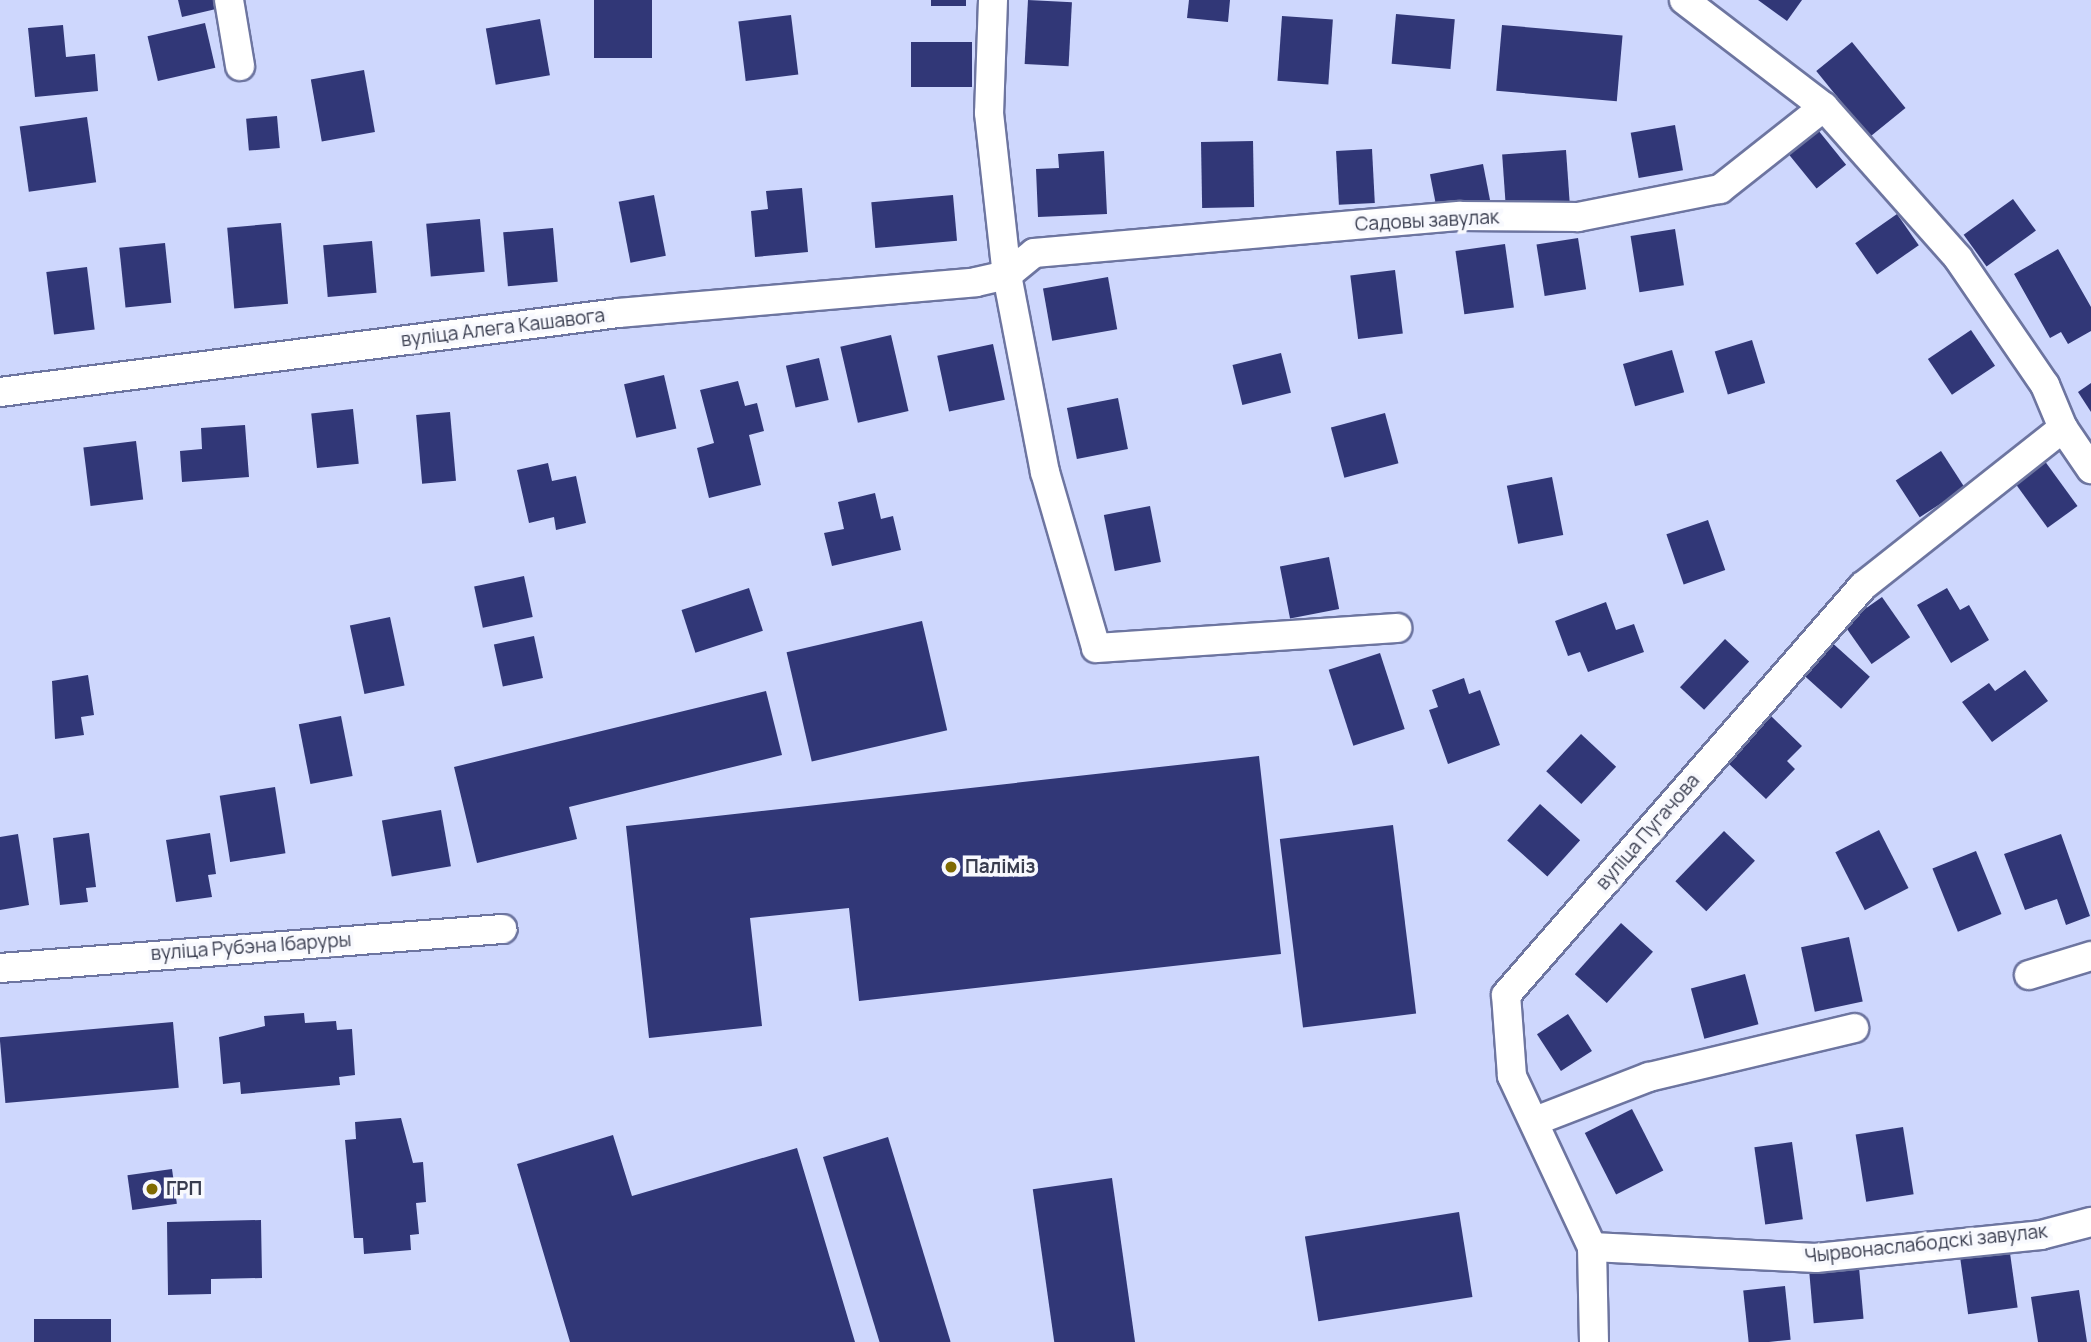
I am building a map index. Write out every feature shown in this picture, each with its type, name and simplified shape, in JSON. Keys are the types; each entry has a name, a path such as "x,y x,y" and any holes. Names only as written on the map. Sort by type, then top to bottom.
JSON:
{"street":[{"path":"229,0 240,66"},
{"path":"993,0 989,113 1007,275 1045,472 1096,648 1397,628"},
{"path":"1684,0 1824,107 1958,258 2045,385 2063,428 2091,469"},
{"name":"Садовы завулак","path":"1007,275 1034,253 1460,216 1578,217 1720,189 1824,107"},
{"name":"вуліца Алега Кашавога","path":"0,392 618,313 1007,275"},
{"name":"вуліца Пугачова","path":"1594,1342 1592,1247 1538,1120 1513,1076 1506,995 1863,586 2063,428"},
{"name":"вуліца Рубэна Ібаруры","path":"0,968 502,929"},
{"path":"2029,975 2091,956"},
{"path":"1538,1120 1649,1077 1854,1028"},
{"name":"Чырвонаслабодскі завулак","path":"1592,1247 1816,1258 2040,1235 2091,1222"}],"building":[{"path":"178,0 214,0 216,9 182,17"},
{"path":"594,0 652,0 652,58 594,58"},
{"path":"931,0 966,0 966,6 931,6"},
{"path":"1028,0 1072,2 1069,66 1025,64"},
{"path":"1189,0 1230,0 1228,22 1187,18"},
{"path":"1758,0 1802,0 1787,21"},
{"path":"1396,14 1455,19 1450,69 1392,64"},
{"path":"791,15 798,75 746,81 738,21"},
{"path":"1282,16 1333,20 1328,84 1277,81"},
{"path":"540,19 550,75 496,85 486,29"},
{"path":"205,23 215,68 158,81 148,36"},
{"path":"63,25 66,57 95,54 98,91 35,97 28,28"},
{"path":"1502,25 1623,36 1617,101 1496,91"},
{"path":"911,42 972,42 972,87 911,87"},
{"path":"1852,42 1905,108 1870,137 1816,71"},
{"path":"364,70 375,132 322,141 311,79"},
{"path":"277,116 280,148 249,151 246,119"},
{"path":"87,117 96,182 29,192 20,126"},
{"path":"1675,125 1683,170 1639,178 1631,133"},
{"path":"1814,125 1846,165 1817,189 1784,149"},
{"path":"1253,141 1254,207 1202,208 1201,142"},
{"path":"1372,149 1375,203 1339,205 1336,151"},
{"path":"1566,150 1570,207 1506,211 1502,154"},
{"path":"1104,151 1107,214 1038,217 1036,169 1059,168 1058,154"},
{"path":"1483,164 1490,201 1437,212 1430,174"},
{"path":"802,188 808,252 755,257 751,211 768,209 766,191"},
{"path":"654,195 666,256 630,263 619,202"},
{"path":"953,195 957,241 875,248 871,202"},
{"path":"2013,199 2036,231 1987,266 1964,235"},
{"path":"1897,214 1919,245 1877,274 1855,243"},
{"path":"480,219 485,272 431,277 426,224"},
{"path":"281,223 288,304 234,308 227,228"},
{"path":"553,228 558,282 508,286 503,232"},
{"path":"1675,229 1684,285 1639,292 1631,236"},
{"path":"1578,238 1586,289 1545,296 1537,245"},
{"path":"372,241 377,293 328,297 323,245"},
{"path":"165,243 171,303 126,307 119,248"},
{"path":"1505,244 1514,307 1464,314 1455,251"},
{"path":"2058,249 2091,307 2091,331 2068,344 2061,332 2050,338 2014,274"},
{"path":"87,267 95,330 54,335 46,272"},
{"path":"1395,270 1403,334 1358,339 1350,275"},
{"path":"1108,277 1117,329 1052,341 1043,288"},
{"path":"1971,330 1995,366 1952,395 1928,359"},
{"path":"891,335 909,411 858,423 840,347"},
{"path":"1752,340 1765,383 1728,394 1715,351"},
{"path":"993,344 1005,400 949,412 937,356"},
{"path":"1672,350 1684,392 1635,406 1623,364"},
{"path":"1281,353 1291,393 1242,405 1232,365"},
{"path":"819,358 829,400 796,408 786,366"},
{"path":"664,375 676,429 636,438 624,384"},
{"path":"738,381 745,406 757,403 764,431 749,435 761,485 709,498 697,448 714,443 700,390"},
{"path":"2091,383 2091,412 2078,392"},
{"path":"1118,398 1128,449 1077,459 1067,408"},
{"path":"353,409 359,464 317,468 311,413"},
{"path":"450,412 456,481 422,484 416,415"},
{"path":"1385,413 1398,463 1344,478 1331,427"},
{"path":"245,425 249,477 182,482 180,451 202,449 201,428"},
{"path":"136,441 143,500 91,506 83,447"},
{"path":"1941,451 1965,488 1920,517 1896,480"},
{"path":"2044,460 2078,506 2048,528 2014,482"},
{"path":"548,463 552,481 576,476 586,523 556,530 554,517 529,523 517,470"},
{"path":"1552,477 1563,535 1518,544 1507,486"},
{"path":"875,493 881,519 893,516 901,550 832,566 824,533 844,529 838,502"},
{"path":"1150,506 1161,562 1115,571 1104,515"},
{"path":"1708,520 1725,570 1684,584 1666,534"},
{"path":"1329,557 1339,609 1290,619 1280,567"},
{"path":"524,576 533,617 483,628 474,587"},
{"path":"749,588 763,631 695,653 681,610"},
{"path":"1947,588 1960,610 1969,605 1989,640 1951,663 1917,605"},
{"path":"1882,597 1910,637 1872,664 1843,624"},
{"path":"1606,602 1616,630 1634,624 1644,652 1588,672 1580,652 1568,656 1555,621"},
{"path":"390,617 405,685 364,694 350,626"},
{"path":"922,621 947,730 812,761 787,652"},
{"path":"534,636 543,678 503,687 494,645"},
{"path":"1725,639 1749,662 1704,710 1680,687"},
{"path":"1829,640 1870,677 1841,709 1800,672"},
{"path":"1380,653 1405,729 1353,746 1329,670"},
{"path":"2025,670 2048,701 1992,742 1962,702 1989,683 1995,691"},
{"path":"88,675 94,715 81,717 84,735 55,739 52,681"},
{"path":"1464,678 1469,694 1480,690 1500,745 1448,764 1429,710 1438,707 1432,690"},
{"path":"766,691 782,755 569,807 577,839 477,863 454,767"},
{"path":"341,716 353,776 310,784 299,724"},
{"path":"1771,716 1802,746 1787,761 1795,769 1766,799 1727,762"},
{"path":"1581,734 1616,767 1581,804 1546,771"},
{"name":"Паліміз","path":"1259,756 1281,954 859,1001 849,908 750,918 762,1026 649,1038 626,826"},
{"path":"275,787 285,853 230,862 220,796"},
{"path":"1540,804 1580,840 1547,877 1507,840"},
{"path":"441,810 451,866 392,877 382,820"},
{"path":"1393,825 1416,1014 1303,1027 1280,839"},
{"path":"1879,830 1909,888 1865,910 1835,852"},
{"path":"1724,831 1755,861 1706,911 1675,881"},
{"path":"89,833 96,887 86,888 88,902 60,905 53,838"},
{"path":"210,833 216,874 208,875 212,897 176,902 166,840"},
{"path":"18,834 29,905 0,910 0,837"},
{"path":"2061,834 2090,916 2066,925 2057,899 2025,910 2004,854"},
{"path":"1976,851 2001,914 1958,932 1932,869"},
{"path":"1621,923 1653,952 1607,1003 1575,974"},
{"path":"1849,937 1863,1002 1815,1012 1801,947"},
{"path":"1745,974 1758,1024 1704,1039 1691,988"},
{"path":"304,1013 305,1023 336,1021 337,1030 352,1029 355,1075 339,1077 340,1085 241,1094 240,1082 223,1084 219,1037 265,1026 264,1016"},
{"path":"1568,1014 1592,1051 1561,1071 1537,1034"},
{"path":"173,1022 179,1088 5,1103 0,1037"},
{"path":"1632,1109 1663,1170 1616,1195 1585,1133"},
{"path":"401,1118 413,1163 423,1162 426,1202 416,1203 419,1234 410,1235 411,1250 364,1254 363,1238 354,1238 345,1140 356,1139 355,1122"},
{"path":"1903,1127 1914,1194 1866,1202 1856,1135"},
{"path":"613,1135 632,1196 797,1148 855,1342 570,1342 517,1164"},
{"path":"888,1137 951,1342 880,1342 823,1157"},
{"path":"1792,1142 1803,1219 1765,1225 1754,1147"},
{"name":"ГРП","path":"172,1169 177,1204 132,1210 127,1175"},
{"path":"1112,1178 1135,1342 1054,1342 1033,1189"},
{"path":"1459,1212 1472,1297 1318,1321 1305,1236"},
{"path":"261,1220 262,1278 211,1279 211,1294 168,1295 167,1222"},
{"path":"2009,1246 2018,1307 1968,1314 1959,1253"},
{"path":"1859,1267 1864,1319 1814,1323 1809,1271"},
{"path":"1785,1286 1791,1340 1749,1342 1743,1290"},
{"path":"2079,1290 2087,1342 2038,1342 2031,1297"},
{"path":"34,1319 111,1319 111,1342 34,1342"}],"place":[{"name":"Паліміз","path":"951,867"},
{"name":"ГРП","path":"152,1189"}]}
